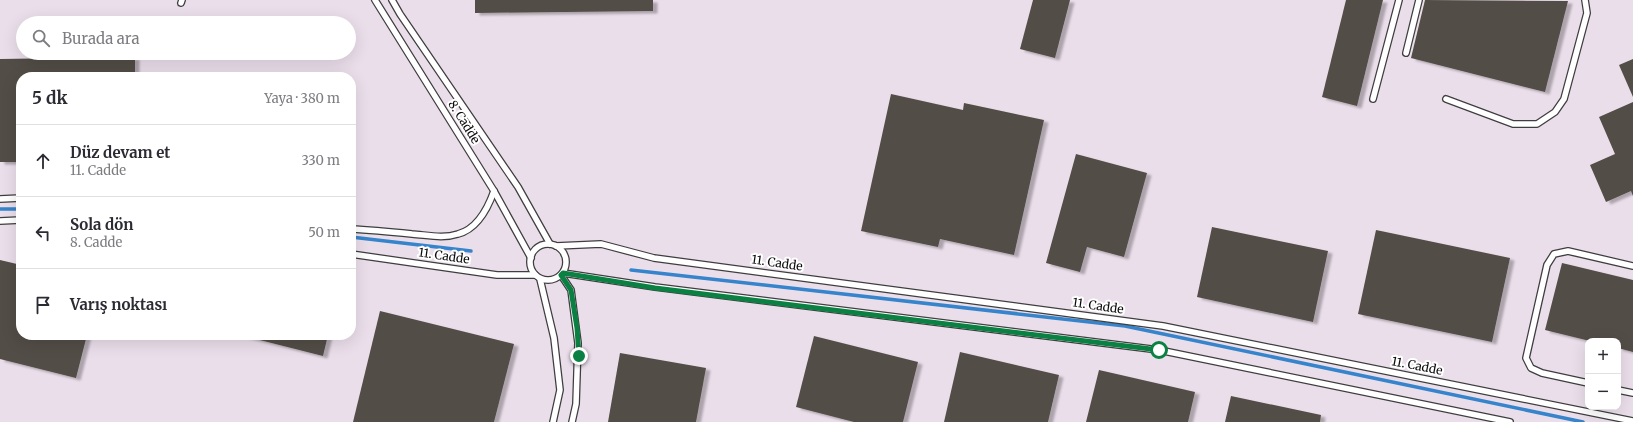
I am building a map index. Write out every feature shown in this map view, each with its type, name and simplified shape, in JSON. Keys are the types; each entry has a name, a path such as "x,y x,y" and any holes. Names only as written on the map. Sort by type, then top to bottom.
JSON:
{"lane":[{"name":"8. Cadde","path":"375,0 494,191 531,258"},
{"name":"8. Cadde","path":"392,0 518,187 553,245"},
{"path":"1373,99 1399,0"},
{"path":"1406,53 1419,0"},
{"path":"1446,98 1513,124 1537,124 1555,112 1564,99 1588,13 1585,0"},
{"name":"11. Cadde","path":"356,229 442,236 458,234 480,219 491,201 494,191"},
{"path":"0,199 16,198"},
{"path":"0,221 16,220"},
{"name":"11. Cadde","path":"553,245 602,244 654,258 1163,326 1633,421"},
{"path":"538,277 546,280 553,280 562,274 566,267 565,255 553,245 538,247 531,258 532,270 538,277 554,338 560,390 553,422"},
{"path":"1585,382 1542,373 1531,368 1526,358 1547,265 1554,254 1568,251 1633,266"},
{"name":"11. Cadde","path":"356,255 497,274 538,277"},
{"path":"562,274 571,290 578,343 576,404 572,422"},
{"path":"562,274 655,288 1159,350 1510,422"},
{"path":"1621,391 1633,393"}],"shaded area":[{"path":"0,0 1633,0 1633,422 0,422"}],"building":[{"path":"475,0 653,0 653,11 475,13"},
{"path":"1033,0 1070,0 1055,58 1020,49"},
{"path":"1346,0 1383,0 1357,106 1322,97"},
{"path":"1425,0 1568,1 1545,92 1411,58"},
{"path":"0,59 135,60 135,72 16,72 16,162 0,162"},
{"path":"1633,59 1633,97 1619,65"},
{"path":"891,94 963,110 964,103 1044,120 1014,255 940,239 938,247 861,231"},
{"path":"1633,102 1633,196 1631,191 1606,202 1590,165 1615,154 1599,117"},
{"path":"1076,154 1147,173 1124,257 1087,247 1080,272 1046,263"},
{"path":"1212,227 1328,251 1313,322 1197,297"},
{"path":"1376,230 1510,258 1492,342 1358,314"},
{"path":"0,260 16,264 16,340 86,340 76,378 0,359"},
{"path":"1562,263 1633,280 1633,352 1621,349 1621,338 1585,338 1585,340 1545,330"},
{"path":"380,311 514,344 494,422 353,422"},
{"path":"814,336 918,362 903,422 854,422 796,407"},
{"path":"260,340 327,340 323,356"},
{"path":"960,352 1059,375 1048,422 944,422"},
{"path":"620,353 706,368 696,422 608,422"},
{"path":"1099,370 1195,392 1188,422 1086,422"},
{"path":"1231,396 1321,415 1320,422 1225,422"}],"waterway":[{"path":"0,209 16,209"},
{"path":"356,238 471,251"},
{"path":"631,270 1125,326 1583,422"}],"route":[{"path":"579,356 577,328 571,290 561,275 563,273 655,288 1159,350"}]}
